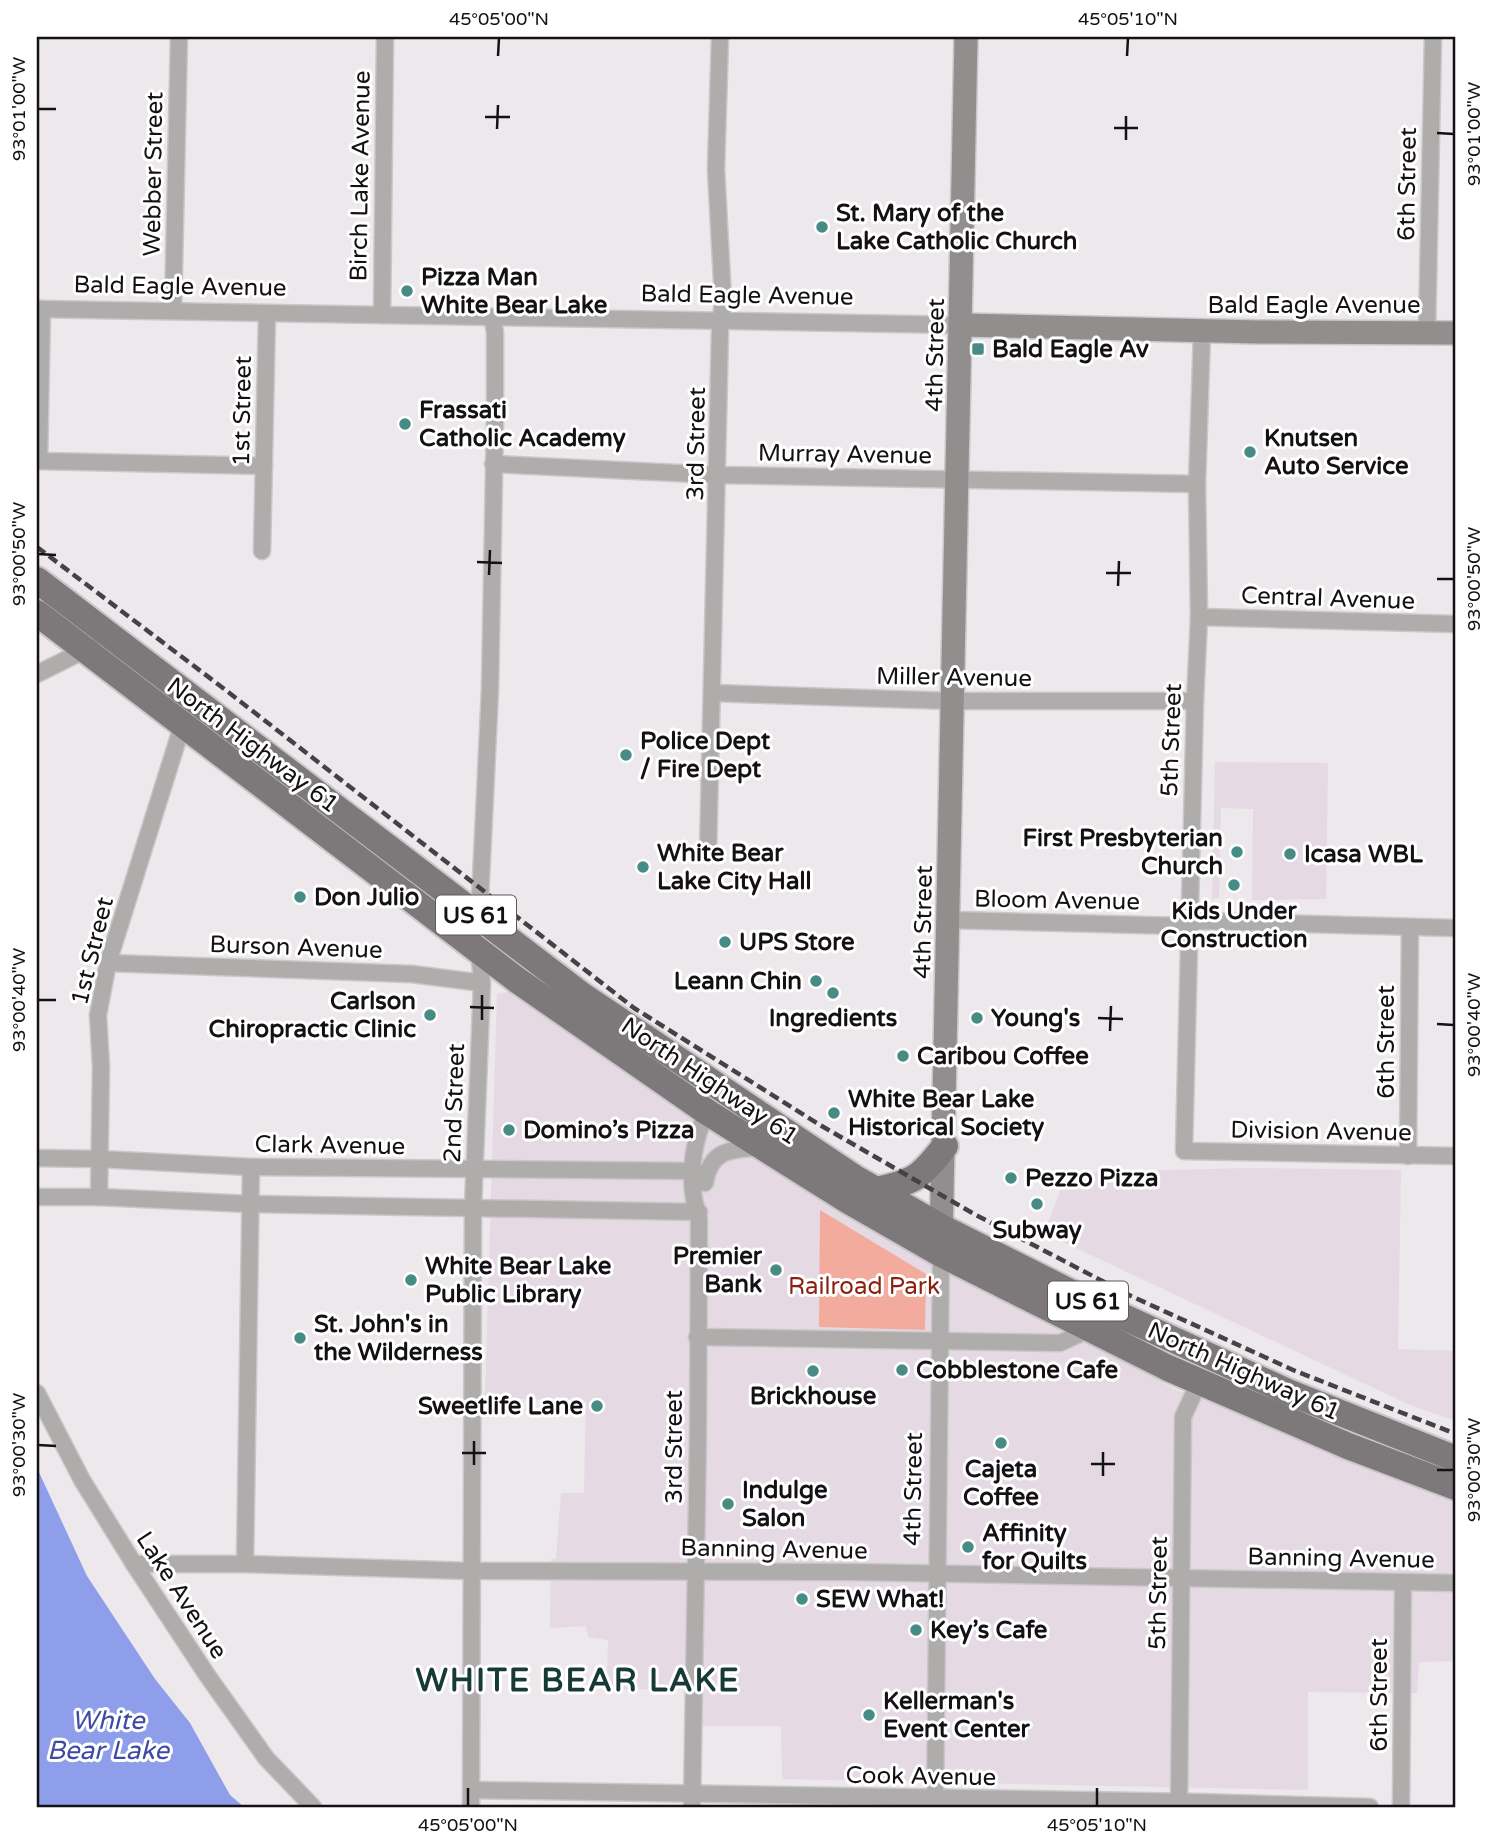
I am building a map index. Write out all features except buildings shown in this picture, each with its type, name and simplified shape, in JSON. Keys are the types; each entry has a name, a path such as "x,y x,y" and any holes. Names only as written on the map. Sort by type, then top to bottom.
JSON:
{"main road":[{"name":"North Highway 61","path":"37,580 583,996 875,1190 941,1227 1080,1297 1237,1370 1347,1417 1456,1459"},
{"name":"North Highway 61","path":"37,613 479,953 707,1112 848,1200 941,1254 1088,1330 1199,1382 1336,1441 1456,1488"},
{"path":"707,1112 731,1107 749,1107"},
{"path":"875,1190 902,1185 919,1176 945,1146"},
{"path":"1199,1382 1207,1373 1216,1369 1237,1370"}],"street":[{"name":"Webber Street","path":"173,311 179,37"},
{"name":"Birch Lake Avenue","path":"382,315 385,37"},
{"name":"3rd Street","path":"708,853 720,320 723,300 716,169 720,37"},
{"name":"4th Street","path":"935,1803 941,1227 945,1146 966,37"},
{"name":"6th Street","path":"1427,332 1433,37"},
{"name":"Bald Eagle Avenue","path":"39,309 1202,331 1456,333"},
{"path":"39,309 39,461 264,466"},
{"name":"1st Street","path":"262,551 267,313"},
{"name":"2nd Street","path":"471,1807 473,1170 482,983 479,918 490,690 495,332 492,318"},
{"name":"5th Street","path":"1184,1151 1199,617 1197,484 1202,331"},
{"name":"Murray Avenue","path":"493,464 718,475 1197,484"},
{"name":"Central Avenue","path":"1199,617 1456,624"},
{"path":"37,674 110,636"},
{"name":"Miller Avenue","path":"713,692 952,701 1195,701"},
{"name":"1st Street","path":"99,1197 101,1067 98,1015 108,963 183,723"},
{"name":"Bloom Avenue","path":"949,920 1182,926 1198,920 1456,928"},
{"name":"6th Street","path":"1408,1156 1410,928"},
{"name":"Burson Avenue","path":"108,963 412,974 482,983"},
{"name":"3rd Street","path":"692,1801 699,1212 694,1201 700,1173 694,1152 699,1129 707,1112"},
{"path":"700,1173 723,1153 764,1147"},
{"name":"Division Avenue","path":"1184,1151 1456,1156"},
{"name":"Clark Avenue","path":"37,1158 251,1167 700,1173"},
{"path":"246,1564 251,1167"},
{"path":"37,1198 99,1197 250,1204 699,1212"},
{"path":"697,1337 1060,1343 1088,1330"},
{"name":"5th Street","path":"1179,1804 1184,1417 1199,1382"},
{"name":"Lake Avenue","path":"37,1393 82,1480 134,1564 266,1759 313,1807"},
{"name":"Banning Avenue","path":"134,1564 246,1564 470,1571 695,1570 1456,1583"},
{"name":"6th Street","path":"1401,1807 1403,1583"},
{"name":"Cook Avenue","path":"472,1790 692,1801 1370,1807"}],"shaded area":[{"name":"Icasa WBL","path":"1215,762 1328,763 1326,899 1252,900 1253,809 1221,808 1219,898 1212,899"},
{"path":"512,991 682,1108 1172,1388 1456,1498 1456,1661 1419,1662 1417,1693 1308,1692 1308,1790 782,1779 781,1726 699,1726 697,1688 607,1690 608,1640 588,1637 586,1626 550,1628 551,1559 556,1559 561,1493 584,1493 586,1402 485,1397 497,994"},
{"path":"1247,1168 1401,1170 1398,1349 1456,1351 1456,1421 1410,1405 1044,1233 1067,1173"}],"green space":[{"name":"Railroad Park","path":"820,1210 926,1274 925,1330 819,1327"}],"water":[{"name":"White Bear Lake","path":"37,1468 87,1576 155,1679 190,1723 230,1795 244,1807 37,1807"}],"railway":[{"path":"37,547 634,1008 820,1125 974,1214 1131,1296 1293,1370 1456,1434"}],"place":[{"name":"St. Mary of the Lake Catholic Church","path":"822,227"},
{"name":"Pizza Man White Bear Lake","path":"407,291"},
{"name":"Bald Eagle Av","path":"978,349"},
{"name":"Frassati Catholic Academy","path":"405,424"},
{"name":"Knutsen Auto Service","path":"1250,452"},
{"name":"Police Dept / Fire Dept","path":"626,755"},
{"name":"First Presbyterian Church","path":"1237,852"},
{"name":"Icasa WBL","path":"1290,854"},
{"name":"White Bear Lake City Hall","path":"643,867"},
{"name":"Kids Under Construction","path":"1234,885"},
{"name":"Don Julio","path":"300,897"},
{"name":"UPS Store","path":"725,942"},
{"name":"Leann Chin","path":"816,981"},
{"name":"Ingredients","path":"833,993"},
{"name":"Carlson Chiropractic Clinic","path":"430,1015"},
{"name":"Young's","path":"977,1018"},
{"name":"Caribou Coffee","path":"903,1056"},
{"name":"White Bear Lake Historical Society","path":"834,1113"},
{"name":"Domino’s Pizza","path":"509,1130"},
{"name":"Pezzo Pizza","path":"1011,1178"},
{"name":"Subway","path":"1037,1204"},
{"name":"Premier Bank","path":"776,1270"},
{"name":"White Bear Lake Public Library","path":"411,1280"},
{"name":"St. John's in the Wilderness","path":"300,1338"},
{"name":"Cobblestone Cafe","path":"902,1370"},
{"name":"Brickhouse","path":"813,1371"},
{"name":"Sweetlife Lane","path":"597,1406"},
{"name":"Cajeta Coffee","path":"1001,1443"},
{"name":"Indulge Salon","path":"728,1504"},
{"name":"Affinity for Quilts","path":"968,1547"},
{"name":"SEW What!","path":"802,1599"},
{"name":"Key’s Cafe","path":"916,1630"},
{"name":"Kellerman's Event Center","path":"869,1715"}],"district":[{"name":"WHITE BEAR LAKE","path":"578,1680"}]}
